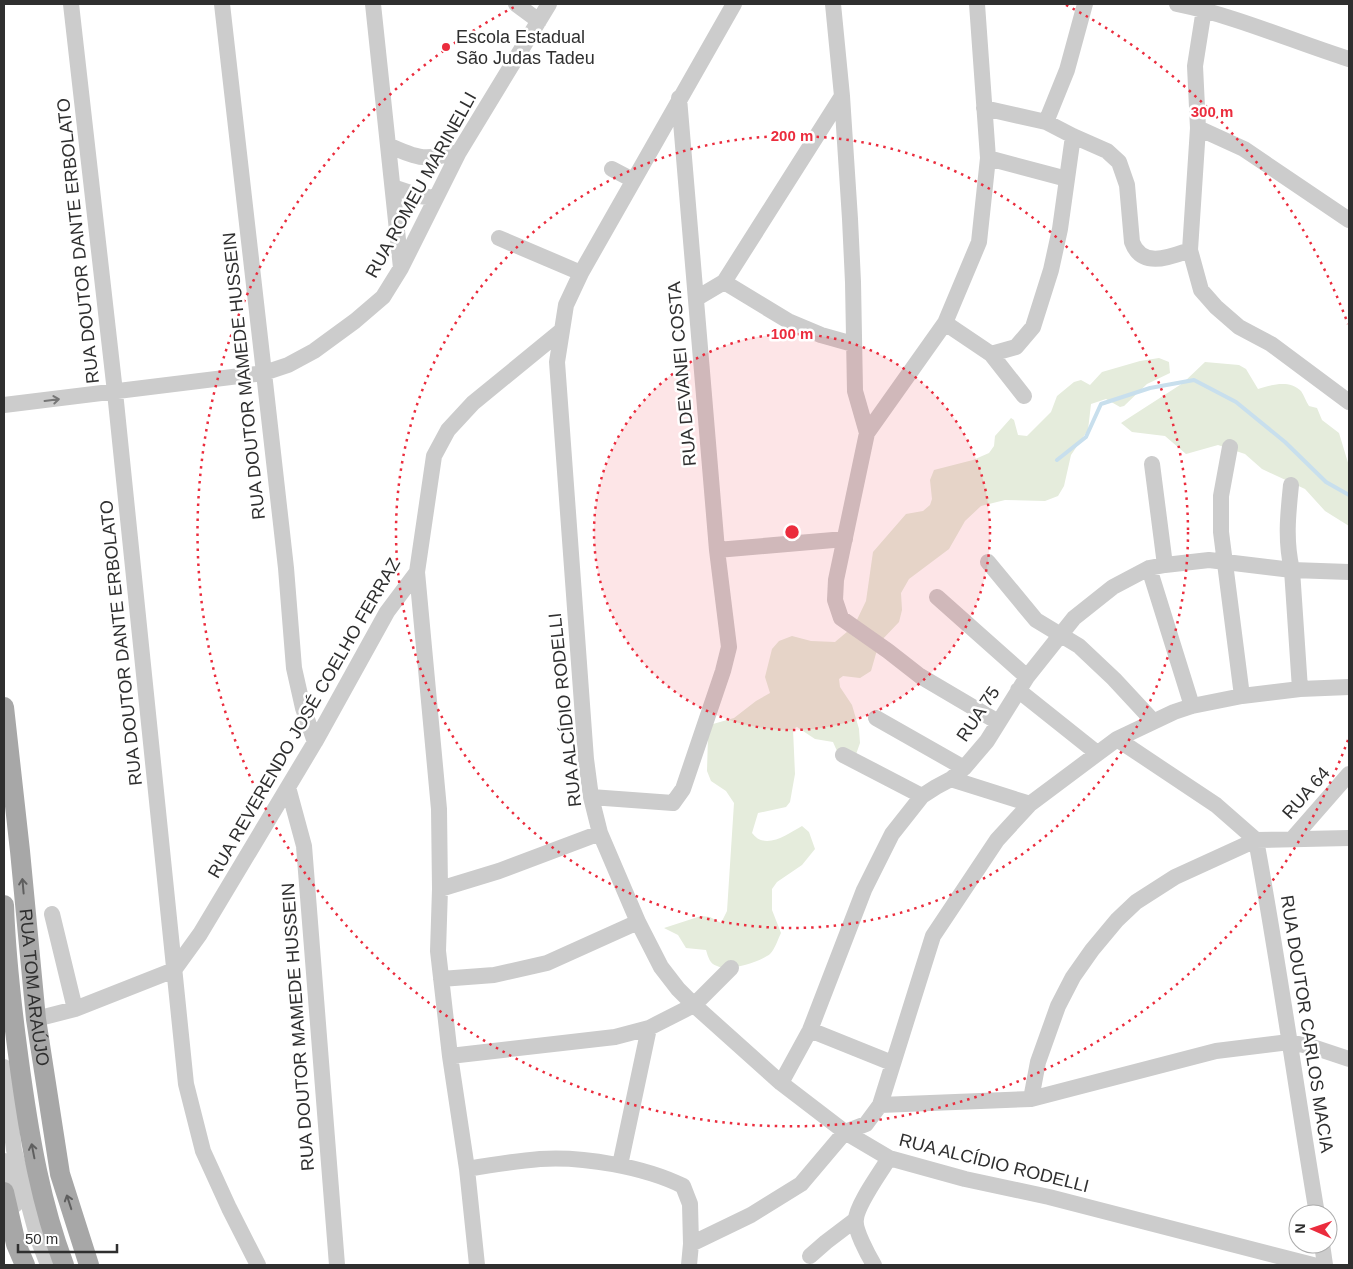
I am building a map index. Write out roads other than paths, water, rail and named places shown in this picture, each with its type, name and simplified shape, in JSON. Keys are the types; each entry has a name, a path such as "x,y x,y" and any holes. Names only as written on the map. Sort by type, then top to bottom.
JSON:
{"main road":[{"name":"RUA TOM ARAÚJO","path":"4,707 36,1019 60,1174 89,1265"},
{"path":"4,905 15,1028 29,1130 50,1227 64,1265"},
{"path":"4,1192 16,1244 25,1265"}],"street":[{"name":"RUA DOUTOR DANTE ERBOLATO","path":"71,4 115,392 186,1084 203,1151 258,1265"},
{"name":"RUA DOUTOR MAMEDE HUSSEIN","path":"222,4 286,568 294,668 315,742"},
{"path":"373,4 401,268"},
{"path":"516,4 539,21"},
{"name":"RUA ROMEU MARINELLI","path":"4,405 264,374 288,365 314,351 383,297 401,268 459,152 549,4"},
{"path":"561,330 566,305 581,273 734,4"},
{"path":"832,4 842,96 853,282 855,391 868,433"},
{"path":"976,4 988,158 979,242 945,323 868,433 836,580 835,600 840,614 920,676 998,722"},
{"path":"1046,122 1067,70 1085,4"},
{"path":"1177,4 1204,7 1309,46 1349,58"},
{"path":"1204,7 1196,66 1198,128 1190,250 1201,290 1216,307 1239,327 1271,344 1349,402"},
{"path":"697,298 724,282 842,96"},
{"name":"RUA DEVANEI COSTA","path":"591,797 674,803 683,789 723,671 729,647 717,550 679,98"},
{"path":"984,108 1046,122 1107,151 1119,162 1127,185 1132,242 1135,251 1141,255 1160,260 1190,250"},
{"path":"1198,128 1244,149 1349,220"},
{"path":"991,354 1016,347 1033,327 1051,270 1060,230 1073,136"},
{"path":"388,145 414,157 433,158 459,152"},
{"path":"988,158 1067,179"},
{"path":"612,169 633,180"},
{"path":"393,187 420,196 435,198"},
{"path":"499,238 581,273"},
{"path":"724,282 790,322 821,335 853,344"},
{"path":"945,323 991,354 1024,396"},
{"name":"RUA REVERENDO JOSÉ COELHO FERRAZ","path":"174,970 200,934 315,742 387,612 417,572 434,456 448,430 473,403 561,330"},
{"name":"RUA ALCÍDIO RODELLI","path":"561,330 557,362 586,759 591,797 600,833 638,922 661,967 678,989 781,1084 845,1132 889,1158 1313,1265"},
{"path":"1230,447 1221,496 1221,532 1242,696"},
{"path":"1152,464 1165,565"},
{"path":"1291,485 1287,551 1292,570 1300,689"},
{"path":"717,550 845,540"},
{"name":"RUA 75","path":"781,1084 810,1030 864,890 892,834 922,796 951,779 964,768 987,741 1022,683 1074,618 1112,587 1149,568 1165,565 1209,560 1292,570 1349,572"},
{"path":"988,562 1036,620 1085,651 1153,721"},
{"path":"1149,568 1192,706"},
{"path":"417,572 439,809 440,889 438,950 450,1056 467,1169 476,1265"},
{"path":"938,597 1022,683 1097,753"},
{"path":"691,1244 752,1214 801,1184 845,1132 866,1124 880,1105 933,936 997,840 1030,804 1117,739 1153,721 1192,706 1242,696 1300,689 1349,687"},
{"path":"876,718 964,768"},
{"path":"1117,739 1216,805 1256,840"},
{"path":"843,755 922,796"},
{"name":"RUA 64","path":"1293,838 1349,774"},
{"path":"951,779 1030,804"},
{"name":"RUA DOUTOR MAMEDE HUSSEIN","path":"288,787 304,846 337,1265"},
{"path":"440,889 499,871 600,833"},
{"path":"1031,1099 1038,1062 1058,1006 1073,977 1117,920 1136,902 1175,878 1256,840 1349,838"},
{"name":"RUA DOUTOR CARLOS MACIA","path":"1256,840 1273,934 1315,1204"},
{"path":"52,914 75,1009"},
{"path":"441,979 494,975 547,964 638,922"},
{"path":"450,1056 615,1037 649,1028 694,1005 731,968"},
{"path":"36,1019 75,1009 174,970"},
{"path":"620,1165 649,1028"},
{"path":"810,1030 892,1063"},
{"path":"880,1105 1031,1099 1216,1051 1289,1042 1313,1047 1349,1059"},
{"path":"4,1067 14,1150 38,1239 48,1265"},
{"path":"810,1256 855,1220 860,1207 889,1158"},
{"path":"467,1169 541,1159 574,1160 620,1165 669,1179 683,1186 690,1204 691,1244 689,1265"},
{"path":"4,1161 25,1244 34,1265"},
{"path":"855,1220 863,1245 874,1265"}],"waterway":[{"path":"1057,460 1086,437 1101,404 1150,388 1194,380 1236,402 1285,442 1326,482 1349,495"}],"place":[{"name":"Escola Estadual São Judas Tadeu","path":"446,47"}]}
